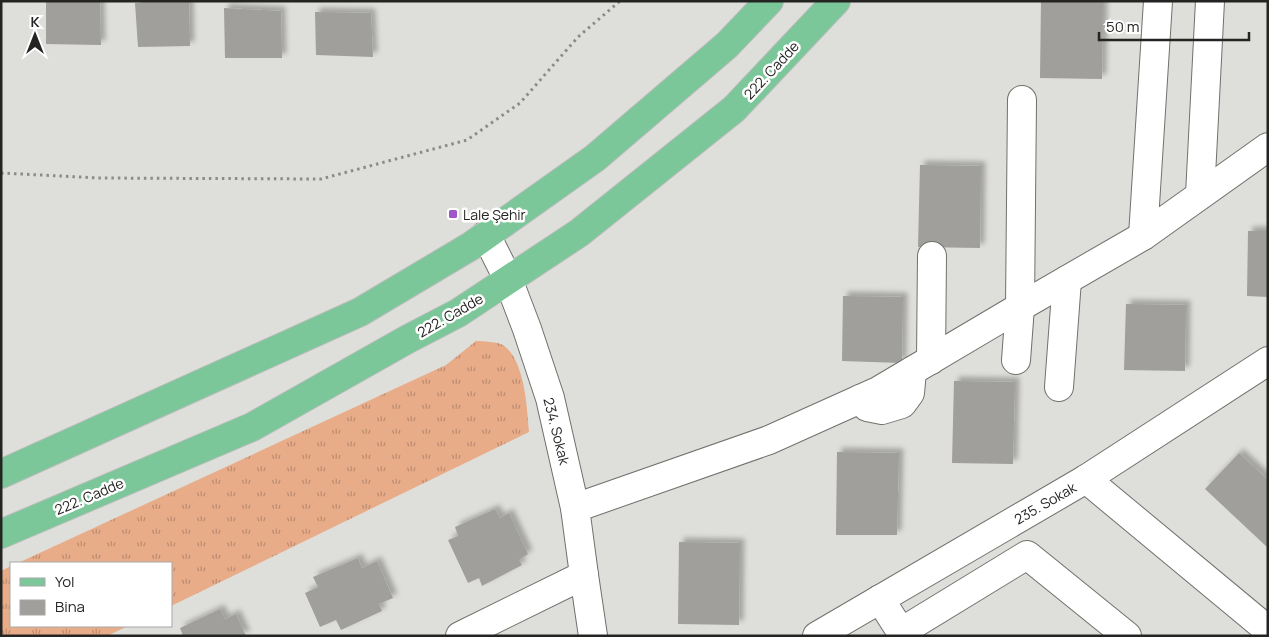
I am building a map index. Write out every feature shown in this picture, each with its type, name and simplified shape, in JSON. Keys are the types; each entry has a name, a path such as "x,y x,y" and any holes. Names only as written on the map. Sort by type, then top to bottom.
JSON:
{"main road":[{"path":"1,474 360,312 471,246 595,158 727,44 770,1"},
{"name":"222. Cadde","path":"1,534 252,427 458,313 578,233 734,109 836,1"}],"street":[{"path":"1143,236 1158,1"},
{"path":"1200,195 1210,1"},
{"path":"1016,360 1020,307 1022,100"},
{"path":"575,508 769,440 878,391 1143,236 1266,150"},
{"name":"234. Sokak","path":"486,235 508,279 550,398 575,508 593,636"},
{"path":"921,366 932,256"},
{"path":"1059,387 1067,280"},
{"name":"235. Sokak","path":"818,636 1086,479 1268,361"},
{"path":"1086,479 1268,630"},
{"path":"880,599 898,634 1028,555 1127,636"},
{"path":"460,636 584,575"}],"path":[{"path":"1,173 99,178 322,179 467,140 520,103 578,37 620,1"}],"green space":[{"path":"476,341 494,342 503,345 516,362 524,385 529,432 172,606 172,562 20,562 446,365"},
{"path":"10,566 10,627 126,627 107,636 1,636 1,571"}],"building":[{"path":"46,1 100,1 101,45 46,44"},
{"path":"1041,1 1103,1 1102,79 1040,78"},
{"path":"135,3 189,3 190,46 138,47"},
{"path":"224,8 281,11 282,58 225,58"},
{"path":"315,12 371,13 373,57 316,55"},
{"path":"920,165 981,166 980,248 918,247"},
{"path":"1248,231 1268,231 1268,297 1247,296"},
{"path":"843,296 903,297 902,363 842,361"},
{"path":"1126,304 1186,305 1185,371 1124,370"},
{"path":"954,381 1015,382 1013,464 952,463"},
{"path":"837,452 899,453 897,535 836,535"},
{"path":"1239,453 1268,480 1268,548 1205,489"},
{"path":"495,509 500,518 509,513 528,554 519,560 522,565 482,586 479,578 468,583 448,540 458,536 455,527"},
{"path":"679,542 740,543 739,625 678,624"},
{"path":"358,558 362,568 377,561 393,598 379,604 382,611 341,630 336,620 320,627 305,593 318,587 313,577"},
{"path":"220,609 225,619 236,614 246,636 183,636 180,628"}],"place":[{"name":"Lale Şehir","path":"453,214"}]}
